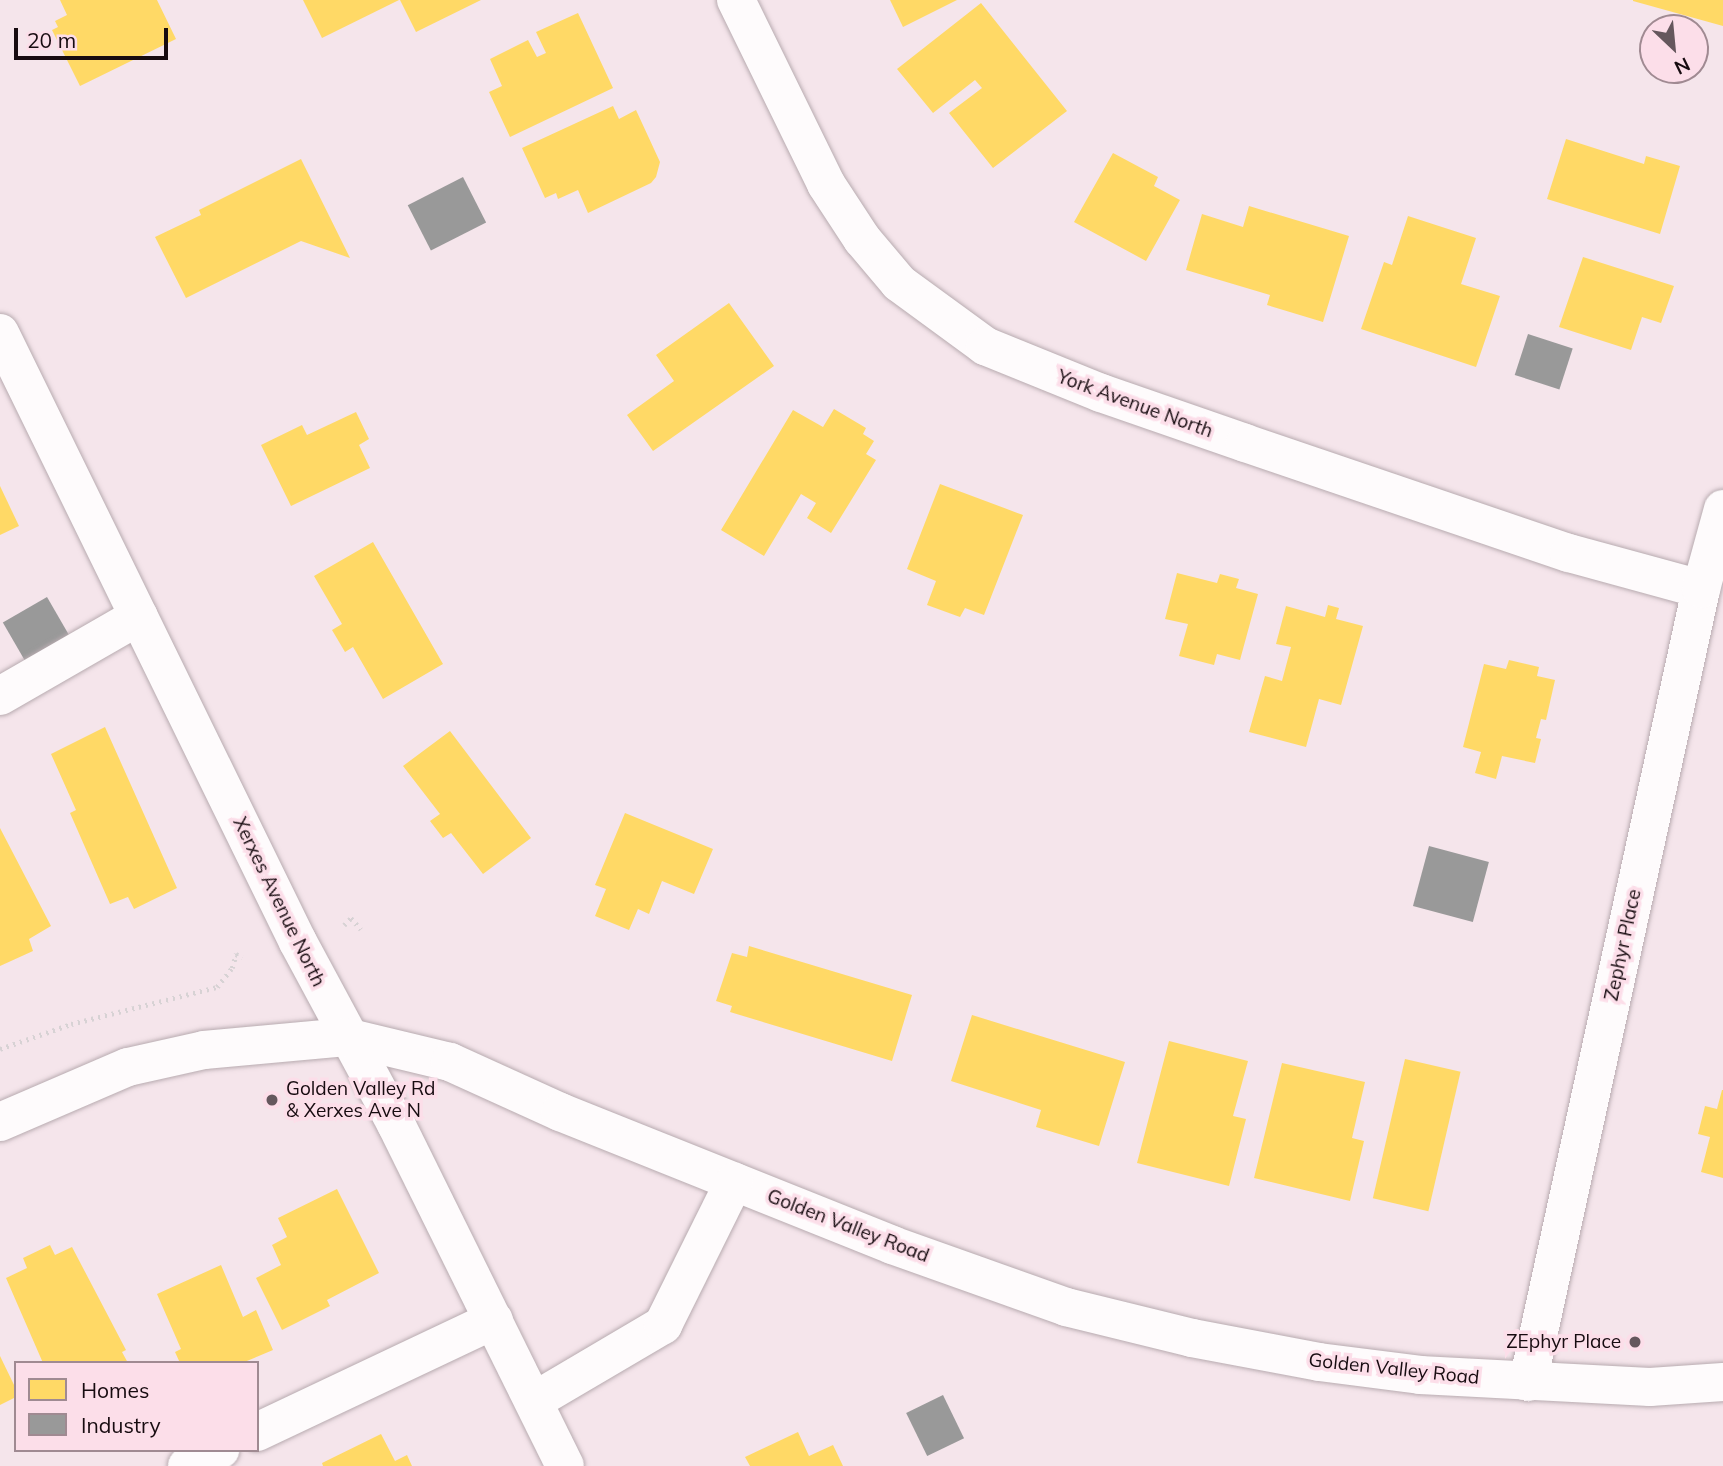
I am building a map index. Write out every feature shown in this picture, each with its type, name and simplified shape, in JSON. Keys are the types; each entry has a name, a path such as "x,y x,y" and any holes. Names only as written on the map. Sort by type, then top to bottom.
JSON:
{"street":[{"name":"York Avenue North","path":"736,0 826,184 862,239 899,283 985,346 1101,393 1569,553 1701,589"},
{"name":"Xerxes Avenue North","path":"0,333 346,1037 396,1124 565,1466"},
{"name":"Zephyr Place","path":"1528,1382 1701,589 1723,509"},
{"path":"0,696 139,617"},
{"name":"Golden Valley Road","path":"0,1122 128,1067 204,1050 346,1037 450,1062 560,1112 892,1245 1079,1310 1192,1338 1319,1362 1420,1375 1650,1387 1723,1382"},
{"path":"534,1401 663,1325 734,1182"},
{"path":"259,1431 494,1320"},
{"path":"187,1466 216,1452"}],"path":[{"path":"344,925 351,918 360,929"},
{"path":"0,1049 71,1024 218,987 232,968 236,954 242,957"}],"building: Homes":[{"path":"60,0 157,0 176,39 80,86 52,30 58,27 55,21 67,15"},
{"path":"303,0 399,0 322,38"},
{"path":"400,0 481,0 416,32"},
{"path":"890,0 957,0 903,27"},
{"path":"1723,0 1723,26 1709,22 1709,14 1680,14 1633,1"},
{"path":"981,3 1067,111 993,168 949,113 982,88 975,80 933,113 897,69"},
{"path":"578,13 613,88 510,137 489,92 502,86 490,59 528,40 537,57 546,53 536,32"},
{"path":"613,106 619,119 636,110 660,162 656,177 651,183 588,213 578,190 558,199 556,193 545,198 522,148"},
{"path":"1566,139 1644,164 1646,156 1680,166 1660,234 1547,199"},
{"path":"1113,153 1158,177 1154,186 1180,200 1146,261 1074,222"},
{"path":"301,159 350,258 301,241 186,298 155,237 201,215 199,210"},
{"path":"1249,206 1349,236 1323,322 1267,305 1270,295 1186,270 1202,214 1243,227"},
{"path":"1408,216 1476,238 1461,284 1500,296 1476,367 1361,329 1384,262 1392,265"},
{"path":"1583,257 1674,286 1661,323 1642,317 1631,350 1559,327"},
{"path":"729,303 774,366 653,451 627,415 674,381 656,355"},
{"path":"834,409 866,428 863,434 874,441 866,454 876,460 831,533 807,518 816,503 801,494 764,556 721,530 793,410 823,427"},
{"path":"356,412 369,439 359,445 370,468 291,506 261,445 302,425 307,435"},
{"path":"940,484 1023,515 984,615 965,608 960,617 927,605 936,581 907,569"},
{"path":"0,486 19,526 0,535"},
{"path":"373,542 443,664 383,699 353,647 345,652 332,630 342,624 314,576"},
{"path":"1177,573 1217,583 1220,574 1239,579 1236,588 1258,594 1240,660 1217,654 1214,665 1179,656 1188,624 1165,619"},
{"path":"1328,605 1339,608 1336,619 1363,626 1341,705 1319,699 1306,747 1249,732 1265,676 1282,681 1291,647 1276,644 1286,606 1325,617"},
{"path":"1509,660 1539,667 1537,676 1555,680 1546,720 1541,719 1536,738 1541,739 1535,763 1502,756 1496,779 1475,773 1481,752 1463,747 1484,664 1506,669"},
{"path":"105,727 177,888 134,909 128,897 110,904 70,813 76,810 51,754"},
{"path":"450,731 531,838 483,874 451,833 443,838 430,821 440,814 403,766"},
{"path":"625,813 713,849 694,894 662,881 649,914 638,909 629,930 595,916 606,889 595,885"},
{"path":"0,828 51,926 29,939 33,951 0,966"},
{"path":"749,946 912,995 892,1061 730,1012 732,1006 716,1001 732,953 747,957"},
{"path":"972,1015 1125,1062 1099,1146 1036,1127 1041,1110 951,1081"},
{"path":"1169,1041 1248,1061 1233,1116 1246,1119 1229,1186 1137,1163"},
{"path":"1405,1059 1461,1072 1428,1211 1373,1198"},
{"path":"1282,1063 1365,1082 1352,1138 1364,1141 1350,1201 1254,1178"},
{"path":"1722,1090 1723,1178 1701,1172 1710,1137 1698,1134 1705,1106 1717,1109"},
{"path":"337,1189 379,1273 327,1300 330,1306 282,1330 256,1278 281,1265 272,1245 287,1237 278,1218"},
{"path":"50,1245 55,1255 72,1247 126,1350 122,1352 127,1361 42,1361 6,1278 27,1268 23,1258"},
{"path":"221,1265 243,1317 256,1310 273,1350 247,1361 179,1361 175,1352 181,1349 157,1294"},
{"path":"0,1356 14,1385 14,1398 0,1405"},
{"path":"798,1432 809,1456 833,1445 843,1466 750,1466 745,1457"},
{"path":"381,1434 395,1461 407,1455 412,1466 323,1466 322,1463"}],"building: Industry":[{"path":"463,177 486,222 431,251 408,205"},
{"path":"1528,334 1573,349 1559,389 1515,375"},
{"path":"47,597 71,639 27,664 3,622"},
{"path":"1429,846 1489,862 1473,922 1413,906"},
{"path":"943,1395 964,1438 927,1456 906,1413"}],"place":[{"name":"Golden Valley Rd & Xerxes Ave N","path":"272,1100"},
{"name":"ZEphyr Place","path":"1635,1342"}]}
